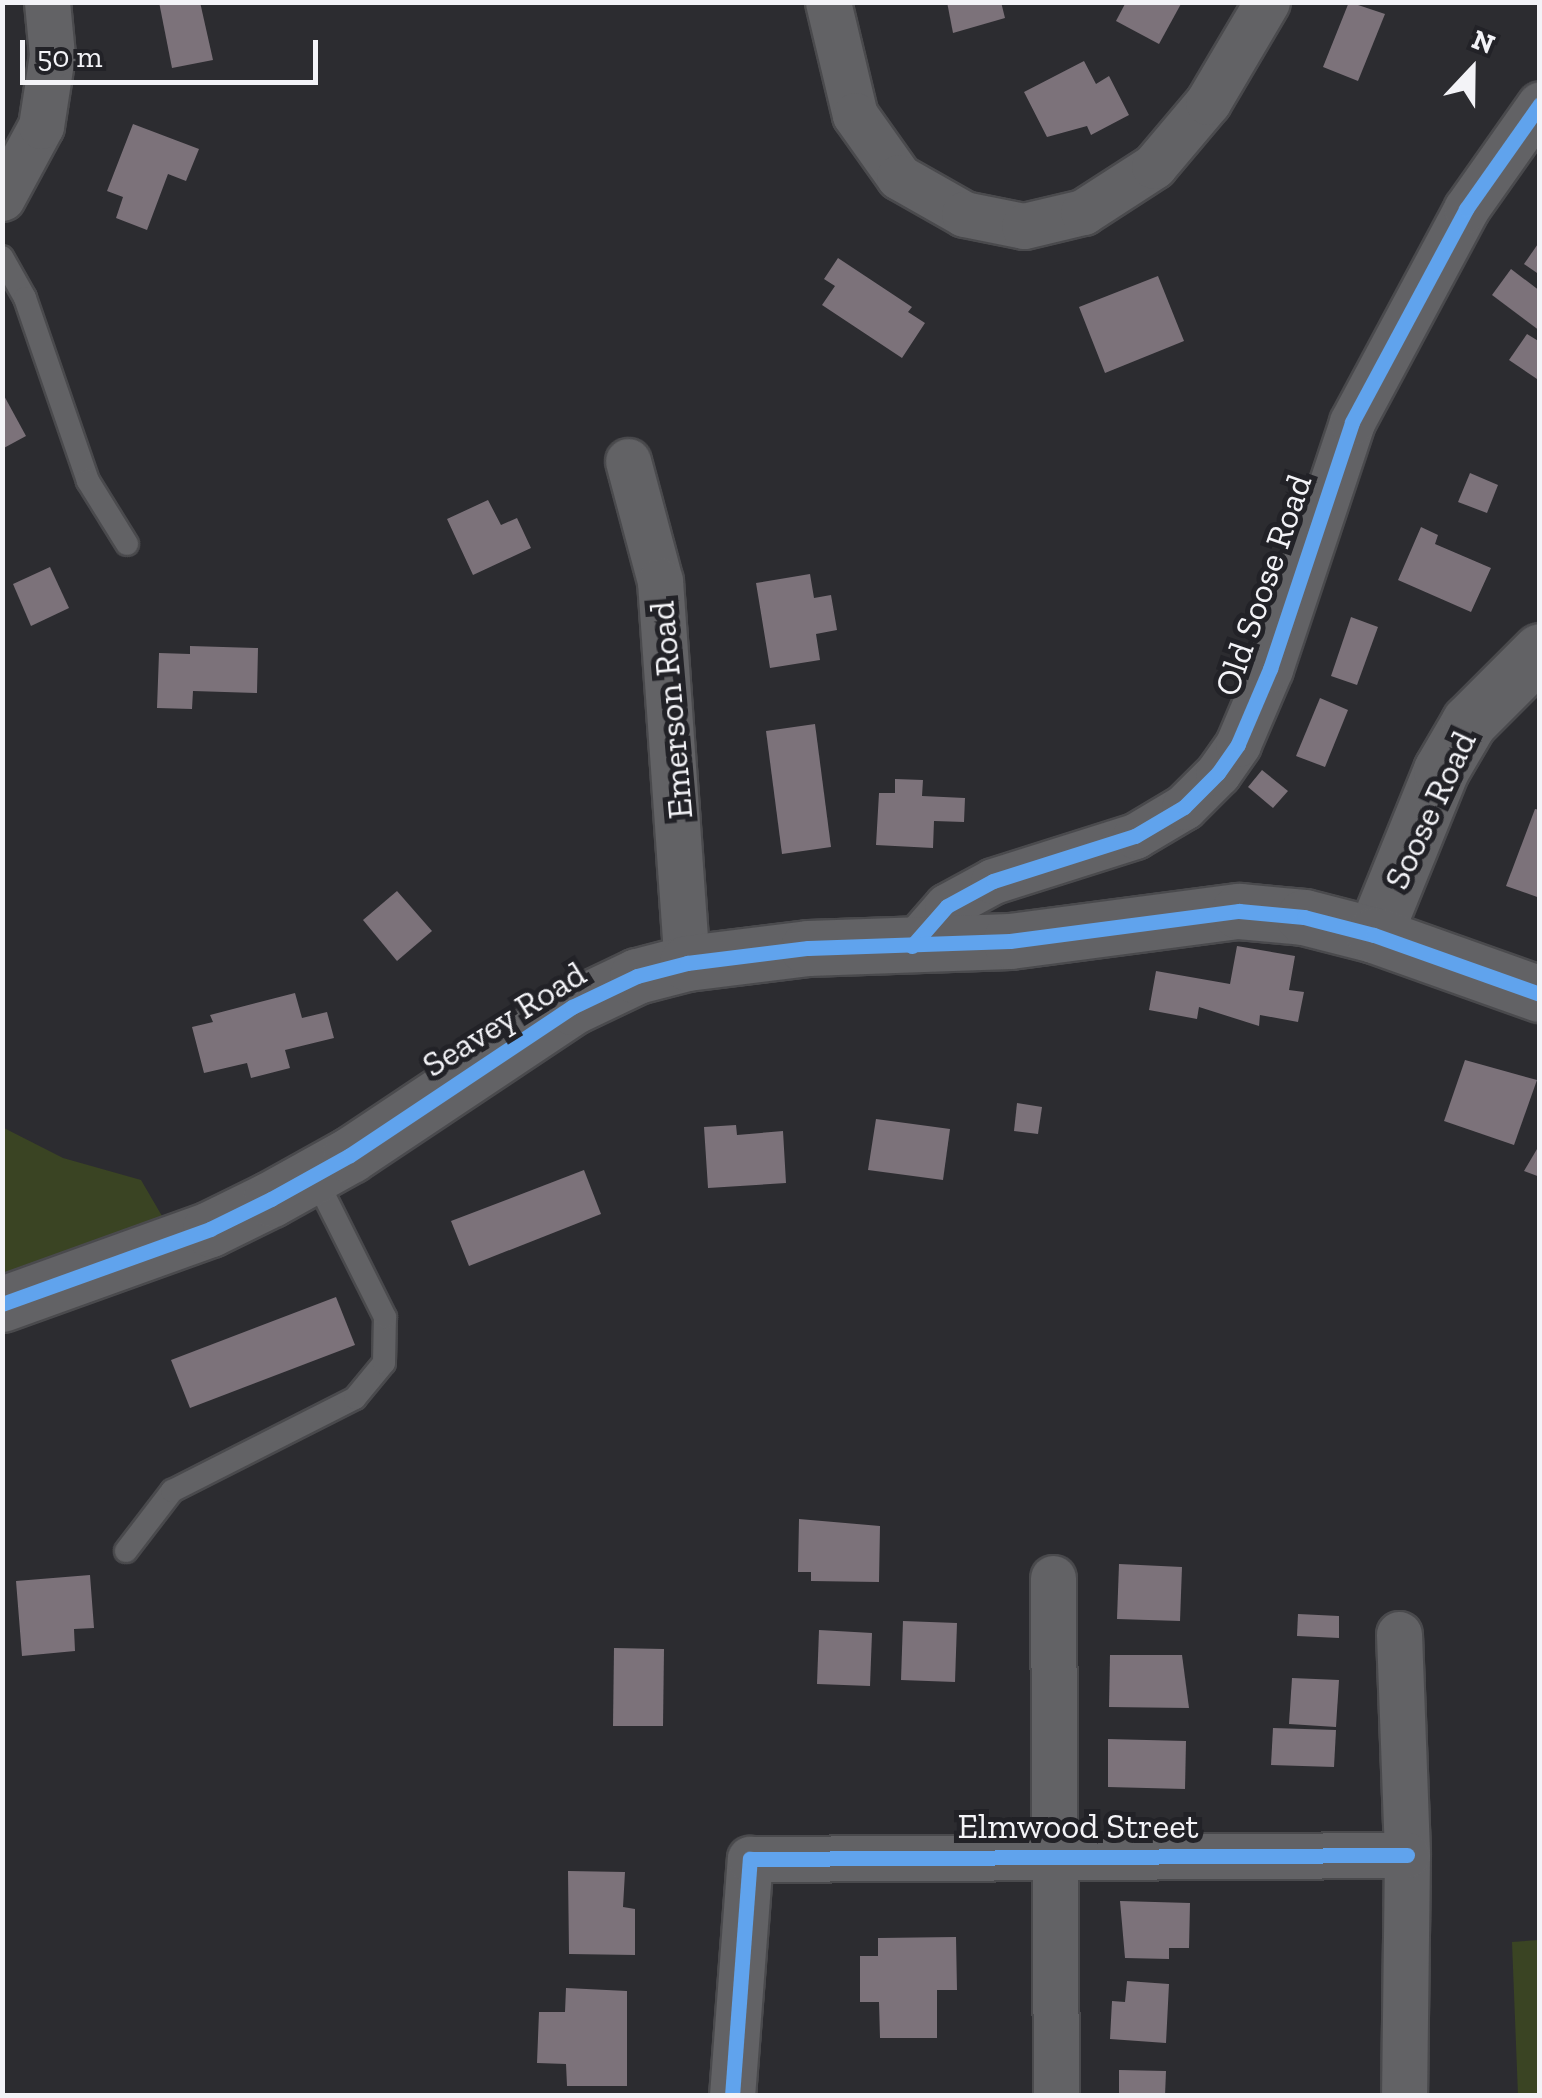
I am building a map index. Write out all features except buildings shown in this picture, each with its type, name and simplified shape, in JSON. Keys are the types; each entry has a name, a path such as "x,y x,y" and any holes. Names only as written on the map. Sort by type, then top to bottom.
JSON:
{"street":[{"path":"2,198 41,126 52,55 46,2"},
{"path":"828,2 855,115 890,167 964,214 1024,226 1083,212 1154,166 1208,102 1267,2"},
{"name":"Old Soose Road","path":"912,946 947,906 993,882 1135,836 1184,807 1218,773 1238,744 1270,669 1352,422 1466,209 1540,104"},
{"name":"Emerson Road","path":"628,461 660,581 687,963"},
{"name":"Soose Road","path":"1374,935 1442,770 1469,722 1540,650"},
{"name":"Seavey Road","path":"2,1304 210,1229 314,1175 572,1007 637,976 687,963 744,952 1010,941 1238,911 1304,916 1374,935 1540,994"},
{"path":"1053,1578 1058,1856 1056,2096"},
{"path":"1398,1634 1406,1855 1404,2096"},
{"name":"Elmwood Street","path":"732,2096 750,1859 1406,1855"}],"lane":[{"path":"2,257 25,298 88,481 127,544"},
{"path":"126,1551 172,1490 355,1398 384,1363 385,1317 314,1175"}],"green space":[{"path":"2,1127 63,1158 141,1180 162,1216 3,1274"},
{"path":"1539,1940 1539,2095 1518,2095 1512,1942"}],"cycle path":[{"path":"912,946 947,906 993,881 1135,836 1184,807 1218,773 1238,744 1270,669 1352,422 1466,209 1540,104"},
{"path":"2,1304 210,1229 271,1199 350,1155 572,1007 637,976 687,963 808,948 1010,941 1239,911 1304,917 1374,935 1540,994"},
{"path":"732,2096 750,1859 1407,1855"}]}
